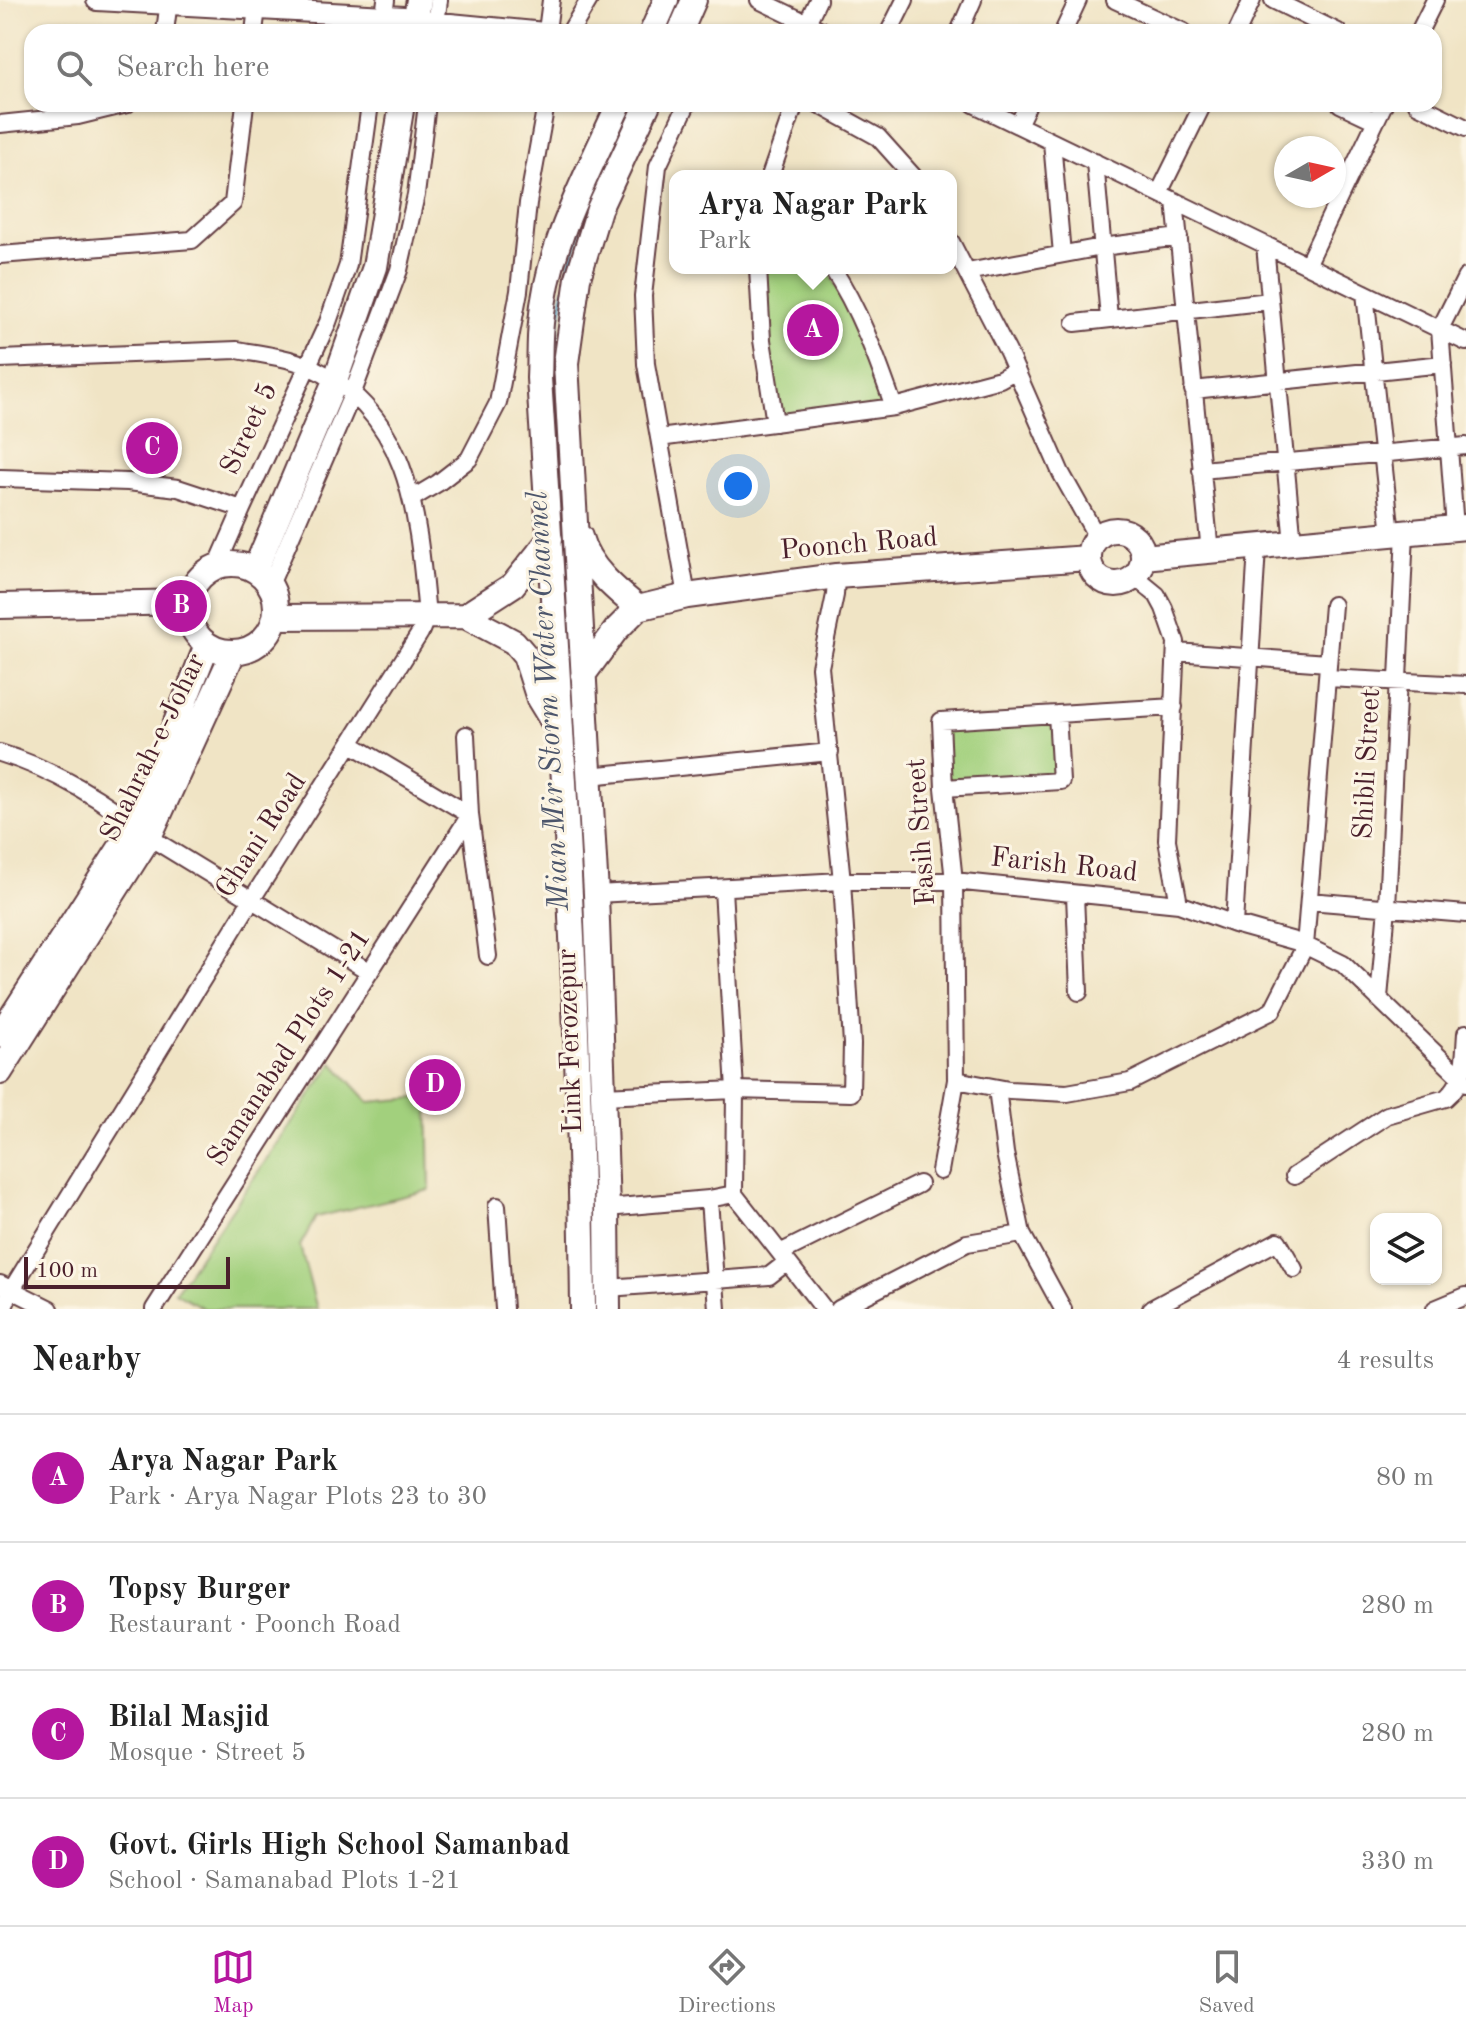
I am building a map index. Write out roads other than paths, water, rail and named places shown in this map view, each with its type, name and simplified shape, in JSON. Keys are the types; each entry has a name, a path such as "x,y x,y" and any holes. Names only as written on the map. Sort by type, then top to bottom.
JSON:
{"main road":[{"path":"656,24 666,0"},
{"path":"684,24 694,0"},
{"path":"330,379 365,264 390,112"},
{"path":"256,573 375,267 401,112"},
{"name":"Link Ferozepur","path":"583,1309 582,1191 561,735 539,378 541,321 547,283 562,231 615,112"},
{"path":"583,675 616,630 638,608 597,569 582,545 576,519 566,363 578,278 599,209 644,112"},
{"name":"Link Ferozepur","path":"576,519 596,894 608,1299"},
{"path":"1139,567 1137,540 1122,531 1113,530 1093,548 1097,577 1105,583 1116,585 1126,583 1139,567 1210,552 1461,527"},
{"path":"465,616 513,585 550,539"},
{"name":"Poonch Road","path":"638,608 687,596 836,576 1093,548"},
{"path":"217,566 256,573 274,595 275,617 270,631 261,642 248,650 233,653 219,651 207,645 191,626 188,602 193,587 203,574 217,566"},
{"path":"0,606 188,602"},
{"path":"275,617 465,616 514,642 525,655 539,699 561,735"},
{"name":"Shahrah-e-Johar","path":"0,1035 142,831 207,645"},
{"name":"Shahrah-e-Johar","path":"0,1072 142,831 233,653"},
{"path":"582,1191 607,1200"}],"street":[{"path":"97,0 258,4 473,24"},
{"path":"407,18 439,0"},
{"path":"551,0 551,24"},
{"path":"575,24 589,0"},
{"path":"759,0 807,23 818,0"},
{"path":"893,24 905,0"},
{"path":"962,24 973,0"},
{"path":"1067,24 1078,0"},
{"path":"1115,0 1167,24"},
{"path":"1241,24 1252,0"},
{"path":"1273,0 1322,24"},
{"path":"1423,24 1435,0"},
{"path":"166,24 169,2"},
{"path":"255,24 258,4"},
{"path":"0,124 94,112"},
{"path":"0,255 188,243 233,203 244,112"},
{"path":"330,379 328,322 348,265 369,112"},
{"path":"256,573 330,379 399,270 416,195 426,112"},
{"path":"413,498 469,459 498,403 519,291 528,203 545,112"},
{"path":"683,112 658,166 643,296 646,364 687,596"},
{"path":"772,170 792,112"},
{"path":"833,112 878,137 908,170"},
{"path":"991,112 1466,342"},
{"path":"1018,125 1024,112"},
{"path":"1159,193 1199,112"},
{"path":"1357,112 1376,121"},
{"path":"1307,265 1380,112"},
{"path":"1433,112 1466,128"},
{"path":"1052,142 1062,254"},
{"path":"1095,162 1109,318"},
{"path":"1175,201 1210,552"},
{"path":"967,272 1102,247 1179,237"},
{"path":"1265,245 1293,544"},
{"path":"957,253 1016,370 1093,548"},
{"path":"758,274 762,340 775,423"},
{"path":"836,274 875,354 894,407"},
{"path":"1461,527 1448,447 1440,329 1466,277"},
{"name":"Shibli Street","path":"1365,293 1383,453 1398,534 1398,682 1387,907 1379,998"},
{"path":"1075,323 1270,301"},
{"path":"0,359 237,350 275,356 330,379 370,409 386,433 413,498 427,616"},
{"path":"1193,390 1443,364"},
{"path":"659,438 894,407 1000,379 1016,370"},
{"name":"Street 5","path":"0,478 128,482 178,488 242,509 330,379"},
{"path":"1201,470 1466,446"},
{"path":"217,566 242,509"},
{"path":"1234,924 1257,548"},
{"path":"1139,567 1164,608 1176,642 1167,840 1179,904"},
{"path":"603,1096 735,1090 851,1093 852,1044 842,881 820,667 836,576"},
{"path":"956,1080 997,1088 1067,1093 1130,1082 1272,1011 1305,946 1333,605"},
{"name":"Ghani Road","path":"3,1309 6,1287 351,744 420,633 427,616"},
{"path":"1176,652 1252,657 1398,682 1466,685"},
{"name":"Fasih Street","path":"940,1171 956,1080 954,881 944,788 941,721 1174,707"},
{"path":"944,788 1061,781 1057,714"},
{"path":"466,735 470,815 488,956"},
{"path":"351,744 470,815"},
{"path":"589,776 830,752"},
{"path":"0,753 63,779 370,972"},
{"name":"Samanabad Plots 1-21","path":"154,1309 470,815"},
{"name":"Farish Road","path":"596,894 842,881 954,881 1179,904 1298,942 1343,964 1464,1083"},
{"path":"723,889 735,1090 734,1194 824,1309"},
{"path":"1075,895 1079,992"},
{"path":"1309,901 1466,914"},
{"path":"1294,1176 1387,1115 1446,1098 1464,1083 1466,1033"},
{"path":"997,1088 1005,1153 1022,1234 1063,1309"},
{"path":"608,1299 715,1280 769,1276 784,1258 919,1184"},
{"path":"607,1200 709,1199 734,1194"},
{"path":"709,1199 717,1309"},
{"path":"497,1206 504,1309"},
{"path":"839,1309 967,1243 1022,1234"},
{"path":"1151,1309 1278,1241 1294,1269"},
{"path":"6,1287 50,1309"},
{"path":"1435,1309 1466,1296"}],"waterway":[{"name":"Mian Mir Storm Water Channel","path":"569,269 580,231"},
{"name":"Mian Mir Storm Water Channel","path":"555,360 565,289"},
{"name":"Mian Mir Storm Water Channel","path":"555,368 586,951 595,1295"}],"place":[{"name":"Arya Nagar Park","path":"813,330"},
{"name":"Bilal Masjid","path":"152,448"},
{"name":"Topsy Burger","path":"181,606"},
{"name":"Govt. Girls High School Samanbad","path":"435,1085"}]}
